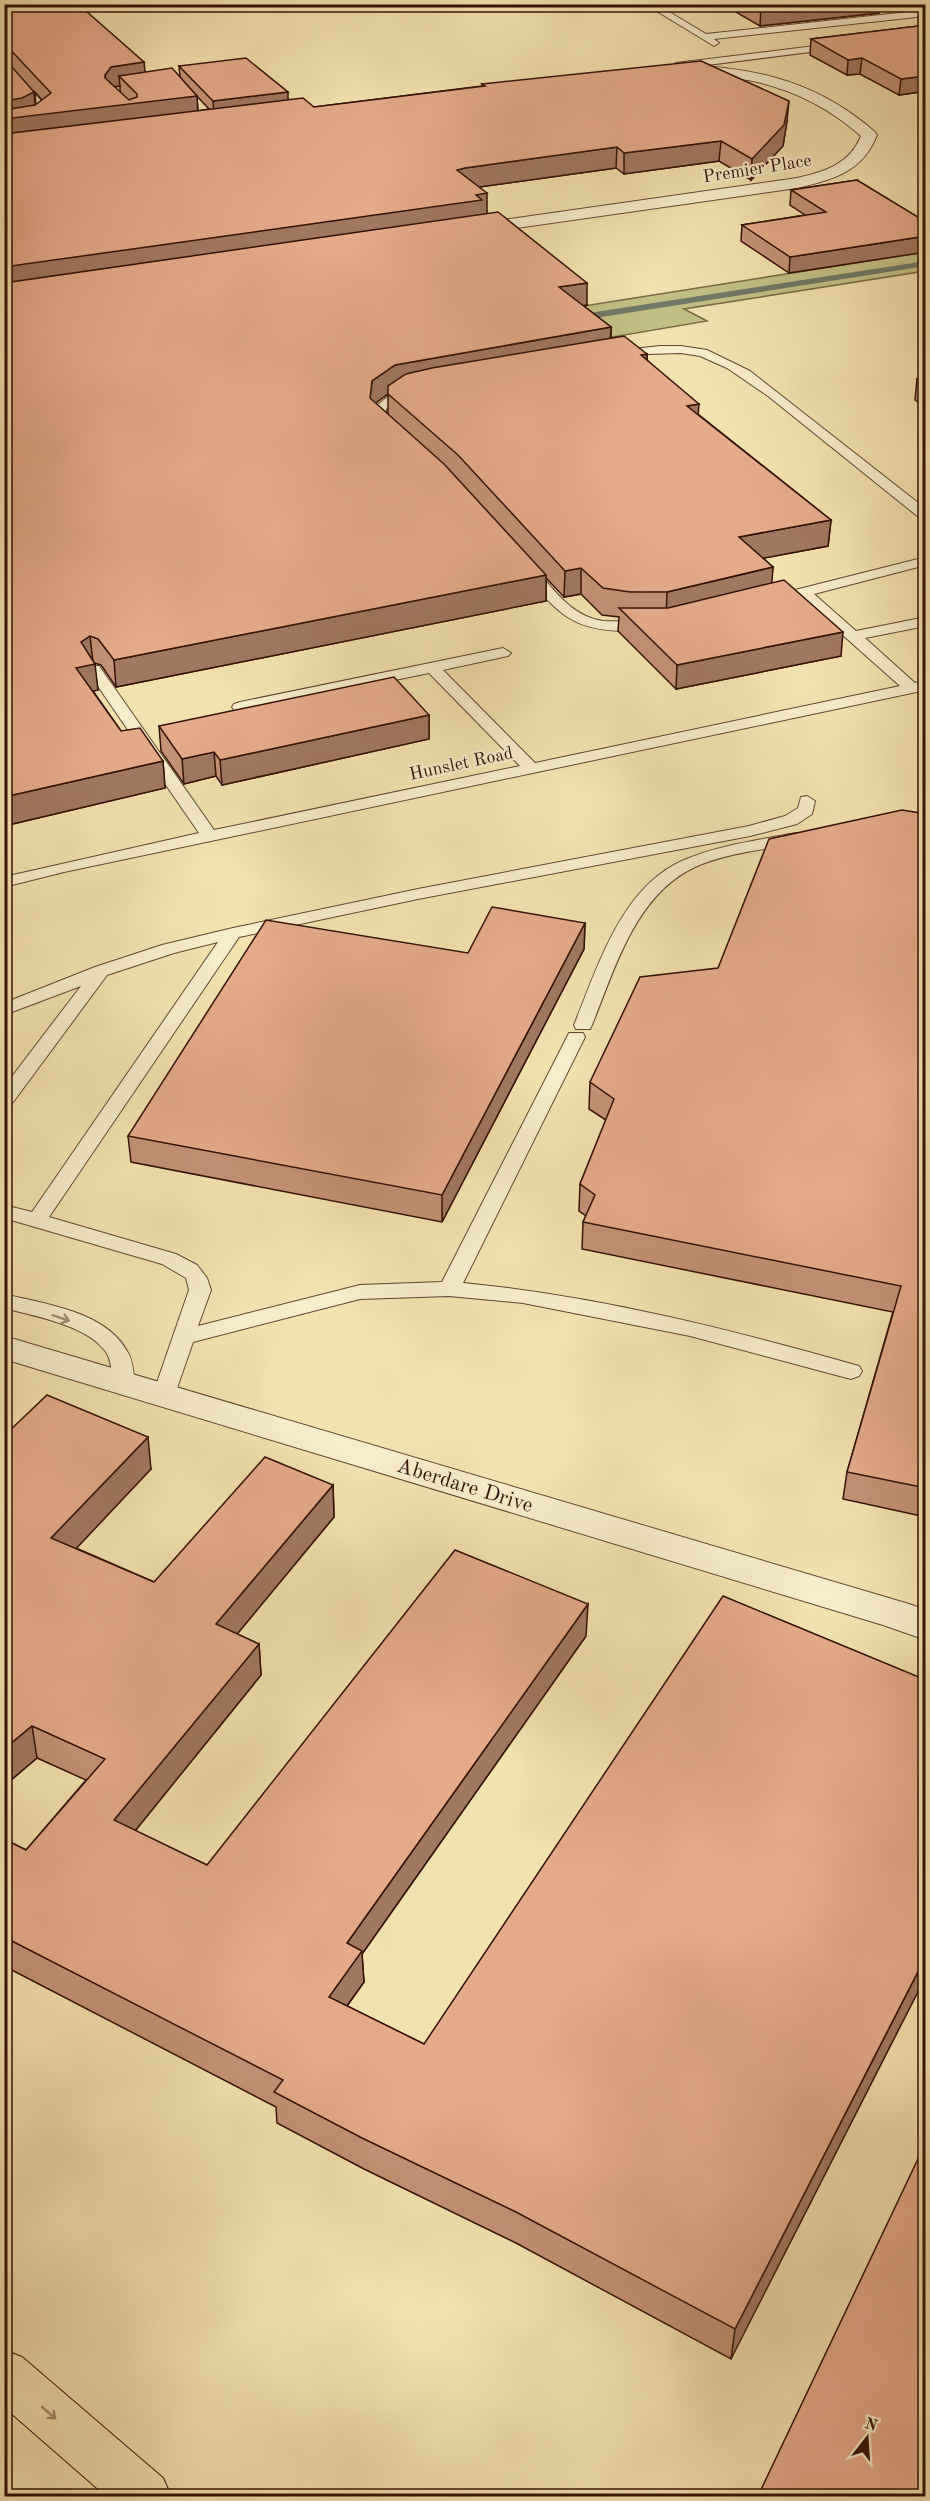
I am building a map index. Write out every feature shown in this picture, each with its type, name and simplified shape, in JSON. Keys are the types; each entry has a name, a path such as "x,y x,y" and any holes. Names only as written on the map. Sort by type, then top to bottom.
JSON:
{"main road":[{"path":"4,2374 145,2496"}],"street":[{"name":"Premier Place","path":"454,232 806,181 843,169 859,157 866,146 869,135 857,123 840,109 814,95 779,83 741,75 664,68"},
{"name":"Aberdare Drive","path":"4,1347 895,1614 926,1626"}],"lane":[{"path":"4,20 132,4"},
{"path":"650,4 741,58"},
{"path":"704,38 926,13"},
{"path":"889,18 905,27"},
{"path":"842,22 856,30"},
{"path":"781,28 806,43"},
{"path":"664,68 847,45"},
{"path":"4,65 46,112 42,117 31,122 4,126"},
{"path":"601,357 648,349 676,349 719,358 787,406 926,516"},
{"path":"406,444 379,420 380,408 388,400 401,393 432,386"},
{"path":"519,560 565,610 584,620 606,625 656,626"},
{"path":"758,604 926,561"},
{"path":"804,593 854,636 919,686"},
{"path":"854,636 926,621"},
{"path":"240,707 502,653"},
{"path":"432,667 531,768"},
{"path":"94,669 210,836"},
{"name":"Hunslet Road","path":"4,882 63,867 919,686"},
{"path":"4,1010 101,971 168,949 418,894 750,831 791,820 806,810 807,801"},
{"path":"449,1289 579,1031 630,920 650,892 669,875 688,864 809,835"},
{"path":"36,1221 233,933"},
{"path":"4,1101 101,971"},
{"path":"4,1211 186,1266 195,1273 200,1282 200,1290 164,1394"},
{"path":"184,1337 360,1292 449,1289 523,1296 690,1329 851,1371"},
{"path":"4,1301 83,1326 99,1334 114,1347 122,1362 124,1382"}],"shaded area":[{"path":"925,252 925,271 684,309 707,321 388,375 508,318"}],"building":[{"path":"19,4 78,4 144,62 111,67 105,75 105,78 129,100 137,97 137,94 119,76 172,68 197,96 4,119 4,110 35,105 51,93 4,43 4,7"},
{"path":"756,4 786,4 761,7"},
{"path":"926,25 926,76 901,79 862,58 848,60 811,39"},
{"path":"4,58 34,92 22,98 4,101"},
{"path":"246,58 288,92 213,101 179,66"},
{"path":"701,61 789,101 784,125 752,159 721,141 624,153 617,147 465,168 457,170 487,193 476,195 482,200 4,267 4,134 303,98 314,107 485,86 482,84"},
{"path":"857,180 926,222 926,236 790,257 742,225 826,212 791,190"},
{"path":"498,212 587,283 559,287 611,327 395,365 372,381 370,398 444,464 546,575 114,660 98,639 90,636 81,642 95,664 76,668 121,731 140,728 163,761 4,797 4,283"},
{"path":"624,336 647,354 641,355 699,404 687,406 831,520 739,537 773,567 667,592 630,592 603,588 581,568 565,571 458,455 388,394 388,386 406,374"},
{"path":"926,377 926,385 917,379"},
{"path":"784,580 843,632 677,665 619,608 668,608"},
{"path":"394,677 429,715 220,760 214,752 182,759 159,726"},
{"path":"902,810 926,814 926,870 922,879 926,879 926,1488 847,1472 901,1286 583,1222 595,1195 580,1184 614,1099 590,1082 640,977 718,968 769,839"},
{"path":"492,907 585,923 442,1195 128,1136 266,920 468,953"},
{"path":"47,1395 148,1437 51,1538 154,1582 265,1457 333,1485 216,1624 259,1644 114,1820 207,1865 455,1550 588,1604 347,1943 362,1951 329,1997 424,2044 723,1596 926,1680 926,1956 735,2329 516,2212 362,2138 274,2092 283,2080 4,1937 4,1839 26,1850 105,1759 32,1726 4,1749 4,1436"},
{"path":"926,2142 926,2496 758,2496"}],"waterway":[{"path":"576,318 926,263"}]}
